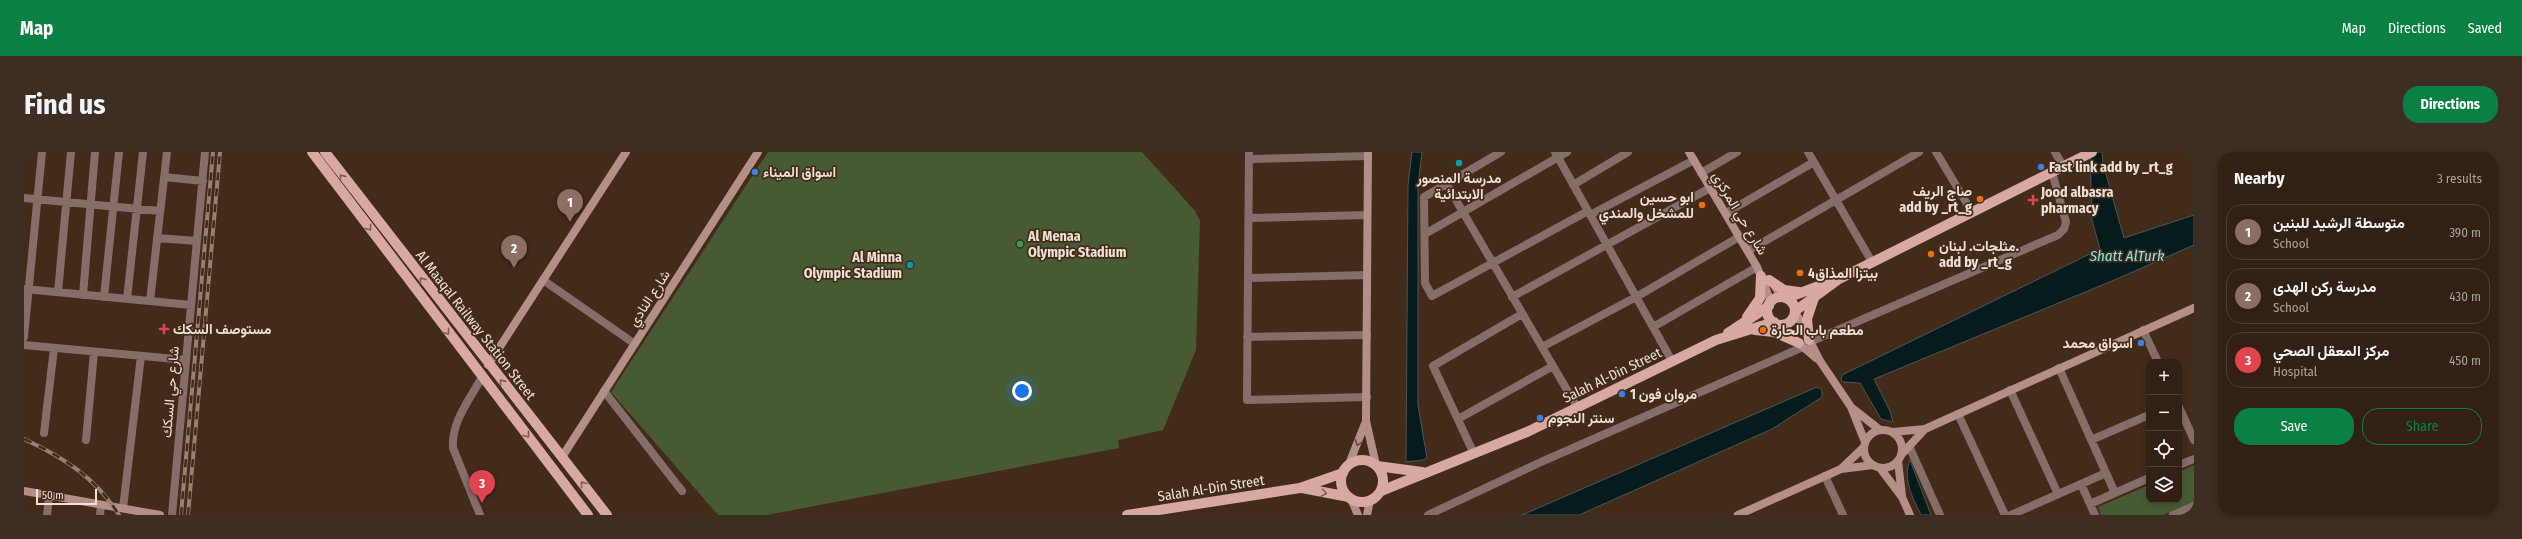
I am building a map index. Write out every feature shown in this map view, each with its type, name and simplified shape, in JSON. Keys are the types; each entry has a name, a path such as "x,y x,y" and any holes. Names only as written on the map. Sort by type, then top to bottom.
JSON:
{"main road":[{"name":"Al Maaqal Railway Station Street","path":"312,152 588,515"},
{"name":"Al Maaqal Railway Station Street","path":"325,152 488,365 607,515"},
{"path":"1839,279 1795,311 1790,322 1783,324 1774,323 1769,317 1770,304 1839,279 2085,154"},
{"path":"1762,274 1760,298 1745,326 1774,332 1805,343 1807,319 1814,297"},
{"path":"1762,274 1784,290 1801,292"},
{"path":"1785,298 1793,304 1795,311"},
{"name":"Salah Al-Din Street","path":"1381,490 1432,472 1527,432 1745,326 1770,304"},
{"name":"Salah Al-Din Street","path":"1745,326 1774,323"},
{"path":"1363,460 1376,466 1383,477 1381,490 1370,500 1357,501 1350,498 1342,486 1343,473 1349,464 1363,460"},
{"name":"Salah Al-Din Street","path":"1376,466 1412,472 1432,472"},
{"name":"Salah Al-Din Street","path":"1127,515 1300,488 1343,473"},
{"name":"Salah Al-Din Street","path":"1300,488 1350,498"}],"street":[{"path":"24,338 26,289 42,152"},
{"path":"58,292 71,152"},
{"path":"83,295 95,152"},
{"path":"104,297 120,152"},
{"path":"127,299 143,152"},
{"path":"150,301 167,152"},
{"name":"شارع حي السكك","path":"172,515 205,152"},
{"path":"488,365 626,152"},
{"name":"شارع النادي","path":"562,457 758,152"},
{"path":"1501,152 1424,197 1425,283 1432,296 1589,213 1694,160"},
{"path":"1425,234 1556,155 1567,152"},
{"path":"1573,185 1628,152"},
{"name":"شارع حي المركزي","path":"1689,152 1762,274 1785,298"},
{"path":"1701,173 1737,152"},
{"path":"1808,152 1872,262"},
{"path":"1748,251 1919,152"},
{"path":"1936,152 1972,212"},
{"path":"2055,152 2063,166"},
{"path":"1367,397 1247,400 1249,156 1368,154 1367,397 1366,421 1376,466"},
{"path":"1556,155 1672,361"},
{"path":"1726,214 1814,162"},
{"path":"1428,515 1541,462 1805,343 2058,235 2064,229 2066,222 2052,172"},
{"path":"164,177 203,181"},
{"path":"1446,183 1577,407"},
{"path":"1512,297 1710,188"},
{"path":"24,198 160,211"},
{"path":"1249,218 1367,215"},
{"path":"1542,347 1636,297 1739,237"},
{"path":"157,238 197,241"},
{"path":"1653,327 1762,274"},
{"name":"شارع حي المركزي","path":"1762,274 1770,304"},
{"path":"1248,278 1367,275"},
{"path":"543,280 635,344"},
{"path":"26,289 191,305"},
{"path":"1851,407 1880,430 1893,432 1925,429 2194,308"},
{"path":"1795,311 1805,343"},
{"path":"1474,454 1433,366 1522,314"},
{"path":"1774,323 1805,343 1820,362 1851,407 1865,445 1866,457 1876,466 1902,497 1910,515"},
{"path":"2143,330 2157,359"},
{"path":"1248,337 1367,335"},
{"path":"24,345 186,360"},
{"path":"44,433 54,348"},
{"path":"86,440 94,352"},
{"path":"123,508 141,356"},
{"path":"1458,419 1553,366"},
{"path":"2059,368 2115,493"},
{"path":"480,515 453,448 453,439 458,420 482,377"},
{"path":"2010,390 2058,494"},
{"path":"604,391 682,491"},
{"path":"2182,413 2192,431 2194,440"},
{"path":"1958,414 2005,515"},
{"path":"2091,440 2146,416"},
{"path":"1349,464 1366,421"},
{"path":"1840,469 1876,466 1887,468 1899,458 1925,429"},
{"path":"1740,515 1840,469 1865,445 1871,434 1880,430"},
{"path":"1893,432 1901,442 1899,458 1902,497"},
{"path":"1910,446 1940,515"},
{"path":"2182,464 2194,459"},
{"path":"2011,515 2106,473"},
{"path":"1825,476 1843,515"},
{"path":"2090,504 2146,479"},
{"path":"2081,484 2095,515"},
{"path":"24,491 101,506 123,508 160,515"},
{"path":"47,515 49,496"},
{"path":"1350,498 1358,515"},
{"path":"1367,515 1370,500"},
{"path":"100,515 101,506"},
{"path":"2031,506 2035,515"},
{"path":"2173,515 2194,506"}],"green space":[{"path":"768,152 1142,152 1195,211 1200,221 1196,350 1163,430 1118,440 1119,448 767,515 718,515 611,392"},
{"path":"2194,465 2194,502 2163,515 2101,515 2098,507 2146,486 2146,503 2182,503 2182,471"}],"water":[{"path":"1412,152 1422,152 1418,185 1418,405 1427,458 1423,460 1406,462 1408,185"},
{"name":"Shatt AlTurk","path":"2090,152 2102,152 2103,164 2124,238 2194,215 2194,245 2112,281 1874,379 1890,411 1893,422 1881,419 1860,383 1843,382 1841,380 1842,375 2100,249 2092,220"},
{"path":"1817,387 1822,390 1822,397 1772,429 1579,515 1522,515"},
{"path":"1910,460 1931,515 1921,515 1912,495 1907,474"}],"railway":[{"path":"181,515 213,152"},
{"path":"188,515 220,152"},
{"path":"24,439 52,453 78,470 100,490 119,515"}],"place":[{"name":"مدرسة المنصور الابتدائية","path":"1459,163"},
{"name":"Fast link add by _rt_g","path":"2041,167"},
{"name":"اسواق الميناء","path":"755,172"},
{"name":"صاج الريف add by _rt_g","path":"1980,199"},
{"name":"Jood albasra pharmacy","path":"2033,200"},
{"name":"ابو حسين للمشخل والمندي","path":"1702,205"},
{"name":"متوسطة الرشيد للبنين","path":"570,222"},
{"name":"Al Menaa Olympic Stadium","path":"1020,244"},
{"name":"مثلجات. لبنان. add by _rt_g","path":"1931,254"},
{"name":"Al Minna Olympic Stadium","path":"910,265"},
{"name":"مدرسة ركن الهدى","path":"514,268"},
{"name":"بيتزا المذاق4","path":"1800,273"},
{"name":"مستوصف السكك","path":"164,329"},
{"name":"مطعم باب الحارة","path":"1763,330"},
{"name":"اسواق محمد","path":"2141,343"},
{"name":"مروان فون 1","path":"1622,394"},
{"name":"سنتر النجوم","path":"1540,418"},
{"name":"مركز المعقل الصحي","path":"482,503"}]}
